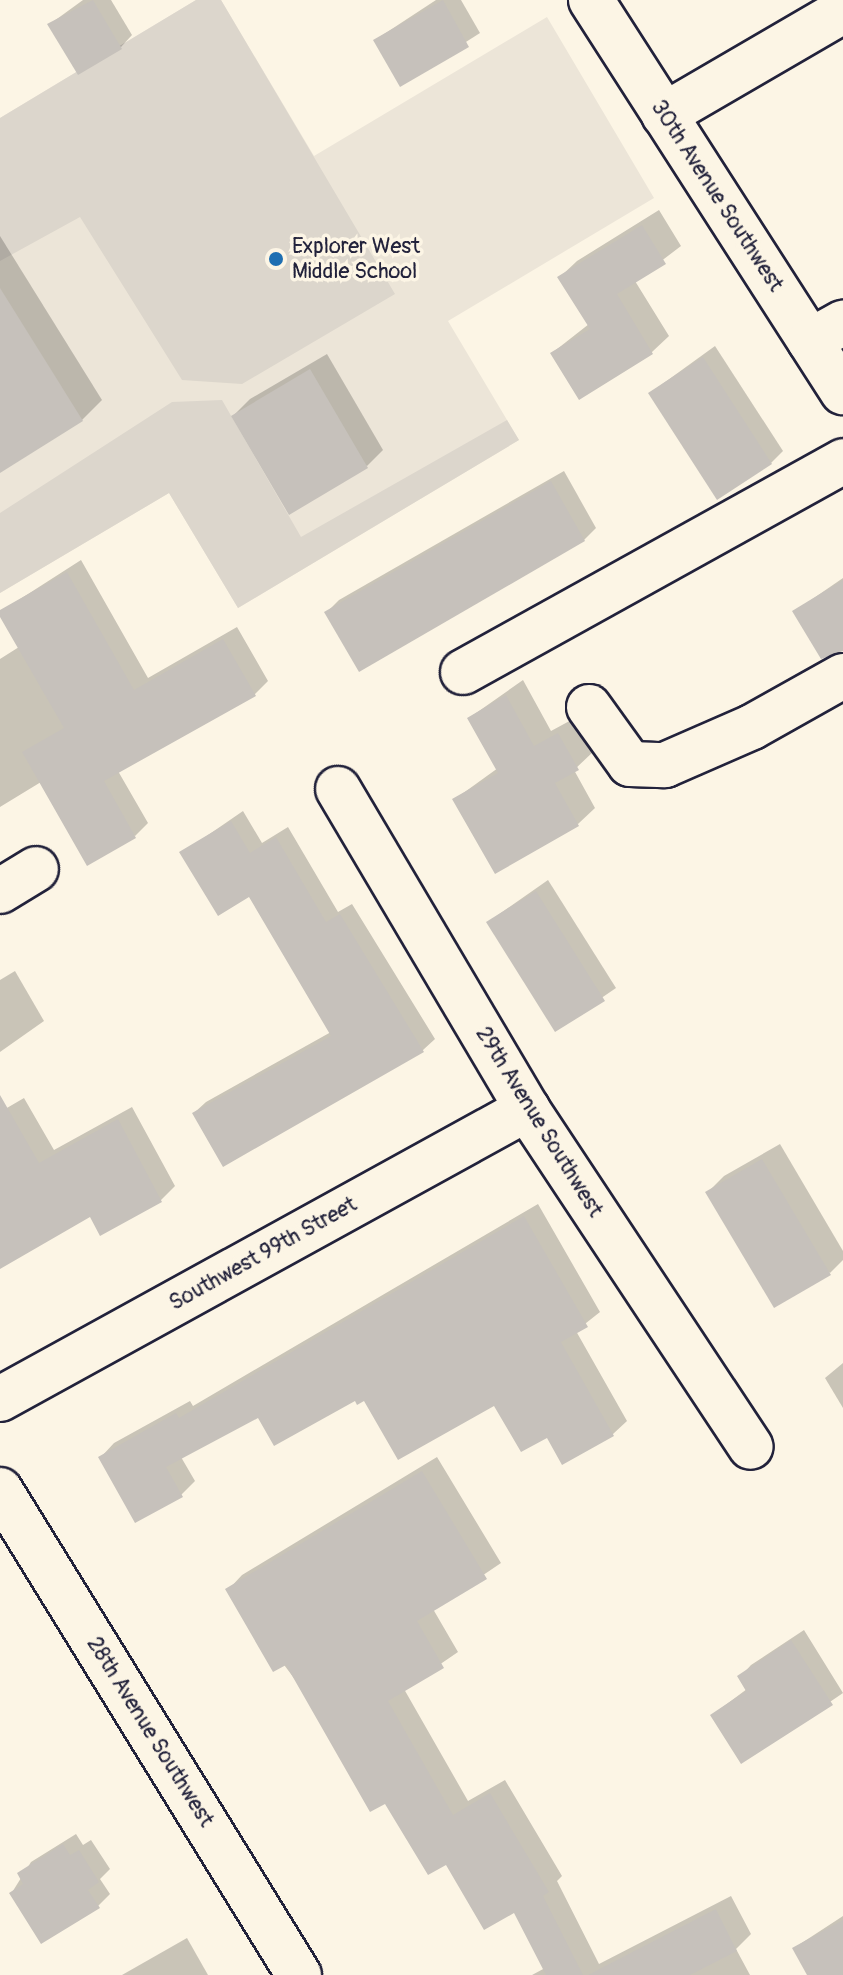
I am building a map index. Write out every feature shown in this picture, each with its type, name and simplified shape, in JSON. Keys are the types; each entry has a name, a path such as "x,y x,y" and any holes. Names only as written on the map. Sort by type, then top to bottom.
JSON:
{"street":[{"name":"30th Avenue Southwest","path":"591,0 664,115 826,332 843,392"},
{"path":"664,115 843,11"},
{"path":"463,672 843,461"},
{"path":"589,707 630,764 665,765 752,727 843,676"},
{"name":"29th Avenue Southwest","path":"338,789 527,1109 751,1447"},
{"name":"Southwest 99th Street","path":"0,1399 527,1109"},
{"name":"28th Avenue Southwest","path":"0,1490 299,1975"}],"shaded area":[{"name":"Explorer West Middle School","path":"196,0 221,0 314,156 547,17 654,198 448,321 519,440 238,608 169,493 0,593 0,118"},
{"path":"196,0 221,0 395,294 242,384 182,380 80,217 0,261 0,118"},
{"path":"222,400 301,537 507,420 519,440 238,608 169,493 0,593 0,513 172,402"}],"building":[{"path":"93,0 122,49 78,75 47,24"},
{"path":"443,0 469,47 400,87 373,40"},
{"path":"642,225 666,264 617,294 653,354 579,400 550,353 590,329 557,277"},
{"path":"0,288 83,421 0,473"},
{"path":"703,357 772,464 717,500 648,393"},
{"path":"310,369 368,468 289,515 231,416"},
{"path":"551,481 585,541 359,672 324,612"},
{"path":"67,572 134,690 223,639 256,696 104,781 136,838 87,866 22,752 64,728 0,617 0,610"},
{"path":"843,580 843,651 821,659 792,611"},
{"path":"506,695 534,746 558,733 579,770 555,783 579,826 495,874 452,799 498,773 467,718"},
{"path":"231,821 250,853 276,837 326,922 340,914 424,1052 223,1167 192,1113 331,1036 249,897 218,916 179,852"},
{"path":"536,891 605,1001 555,1032 486,922"},
{"path":"0,1095 39,1163 118,1119 162,1202 100,1236 90,1217 0,1269"},
{"path":"762,1159 831,1275 774,1308 705,1192"},
{"path":"524,1216 588,1327 561,1342 614,1436 562,1465 547,1438 521,1452 494,1406 398,1460 364,1401 357,1405 355,1401 274,1446 258,1418 166,1467 183,1497 135,1523 98,1457 176,1413 179,1418"},
{"path":"422,1471 487,1579 417,1621 444,1668 388,1701 453,1815 490,1793 549,1892 543,1896 583,1975 546,1975 514,1913 484,1930 446,1865 428,1875 385,1804 370,1812 286,1665 273,1672 225,1589"},
{"path":"791,1640 833,1705 741,1764 710,1715 746,1691 737,1676"},
{"path":"63,1844 70,1855 79,1850 99,1882 88,1890 100,1908 41,1944 9,1893 23,1884 17,1873"},
{"path":"716,1909 737,1951 690,1975 588,1975"},
{"path":"843,1920 843,1975 807,1975 792,1948"}],"place":[{"name":"Explorer West Middle School","path":"276,259"}]}
